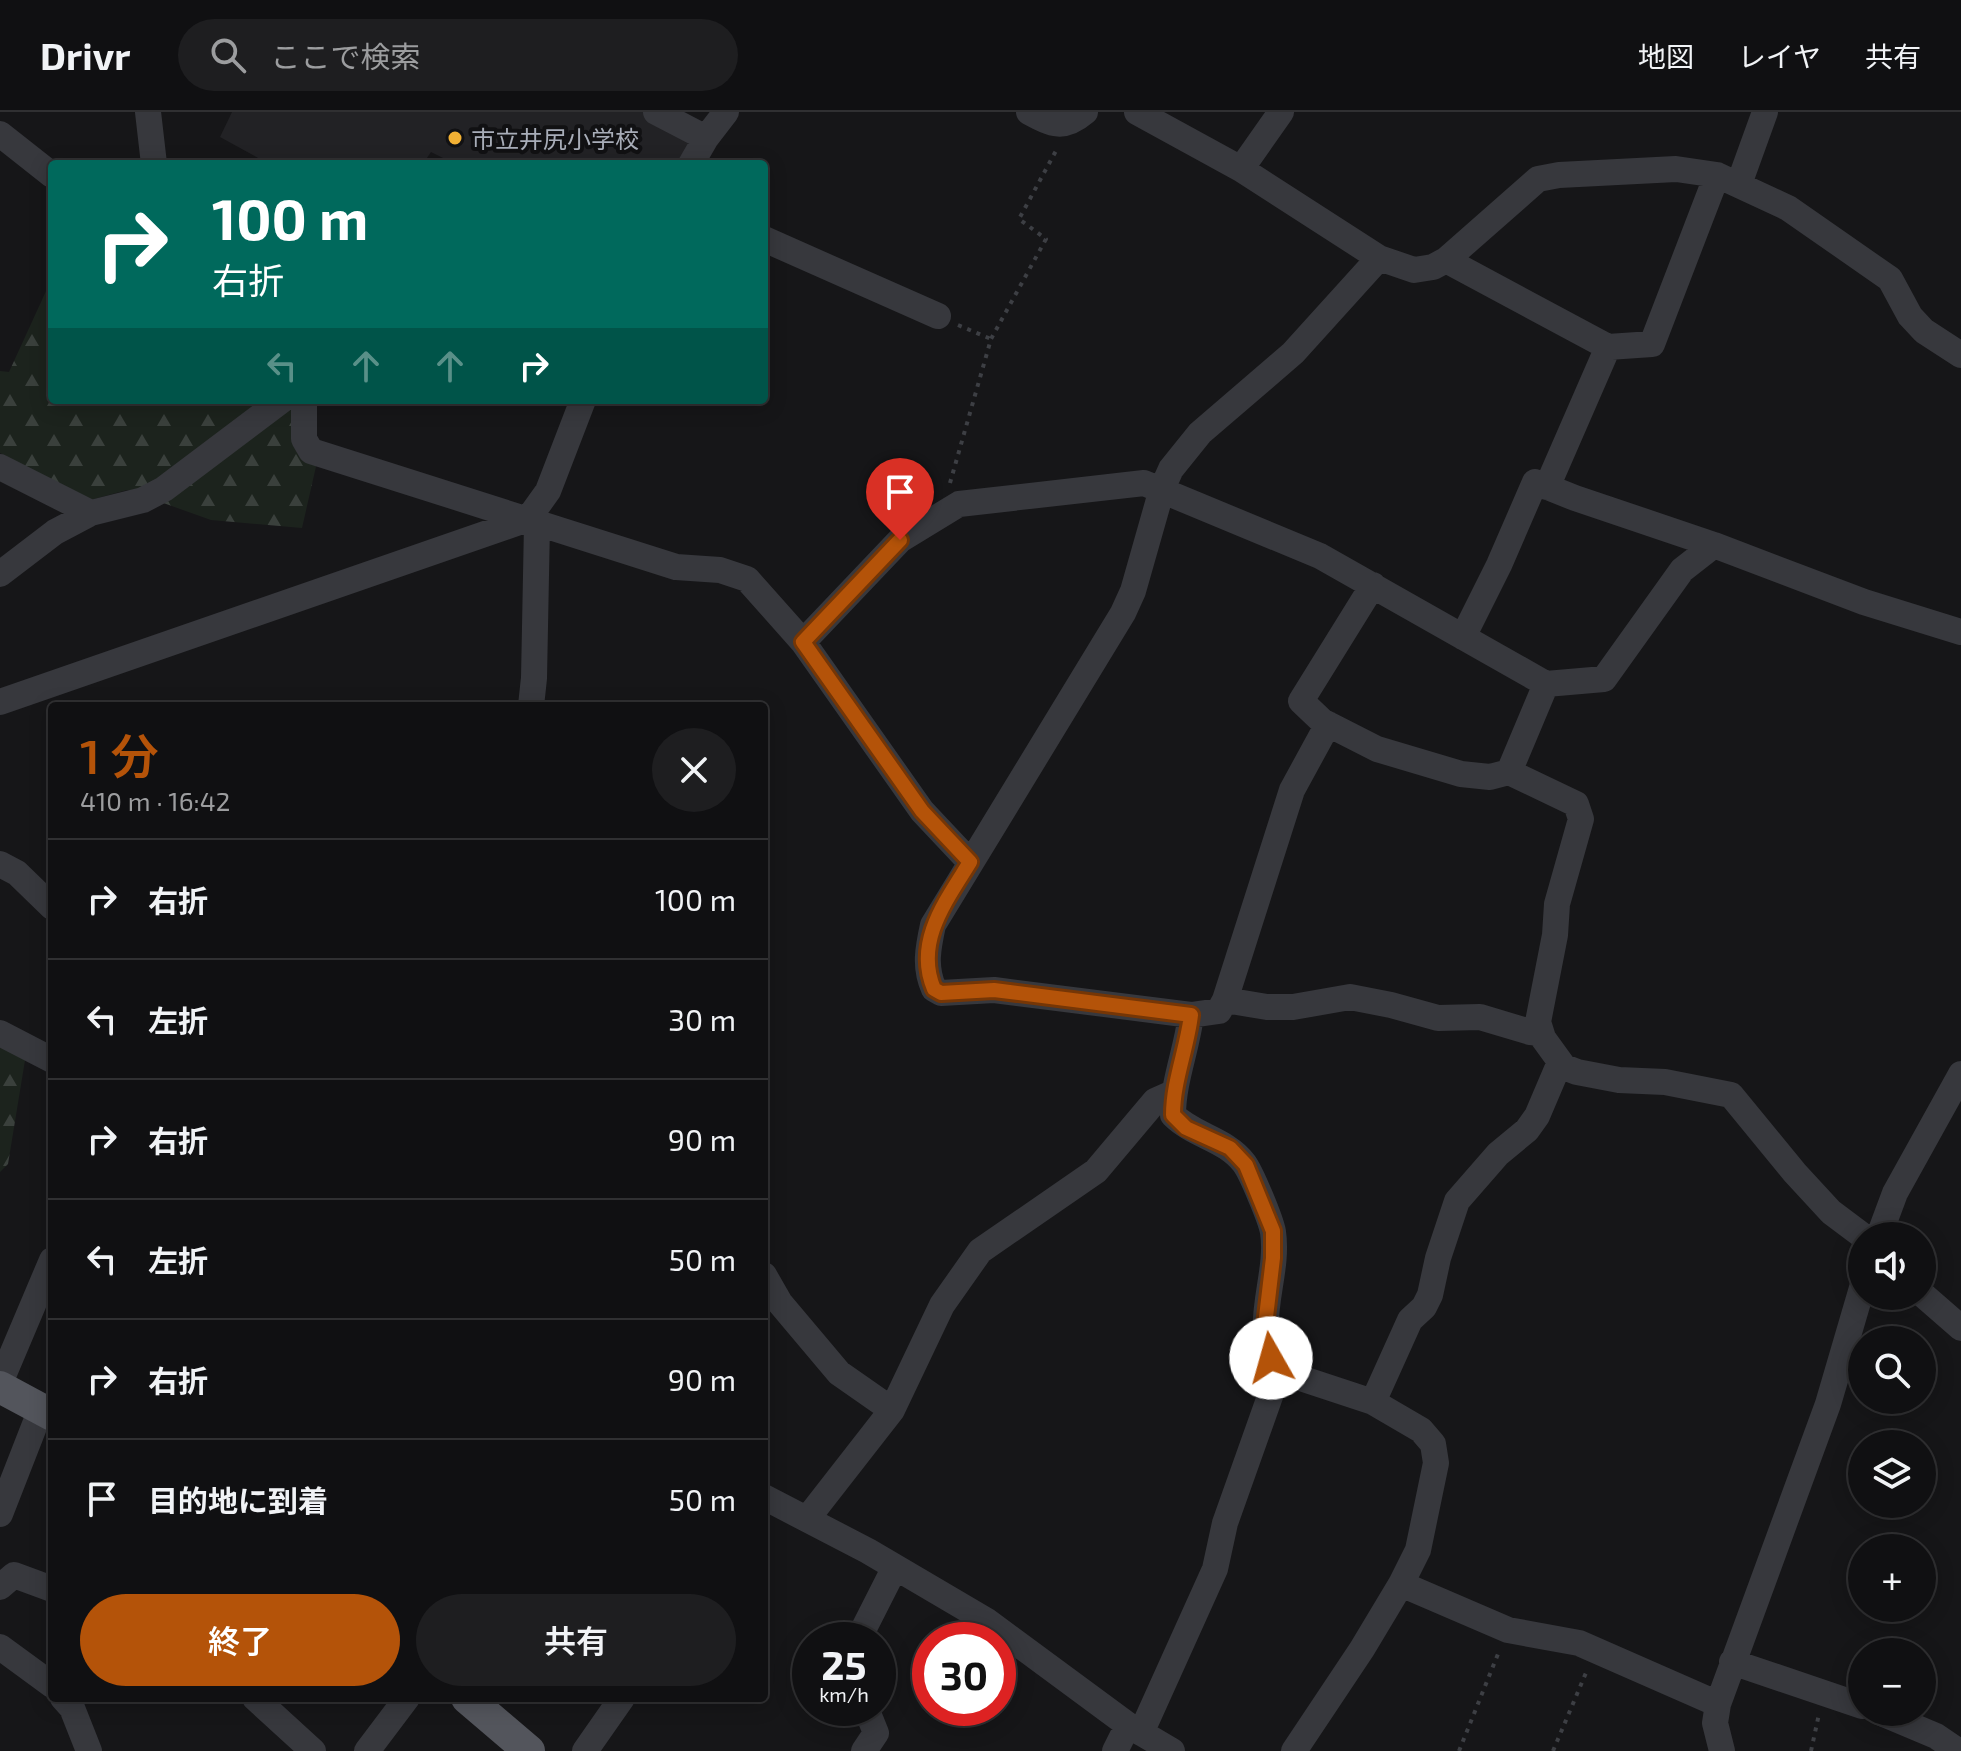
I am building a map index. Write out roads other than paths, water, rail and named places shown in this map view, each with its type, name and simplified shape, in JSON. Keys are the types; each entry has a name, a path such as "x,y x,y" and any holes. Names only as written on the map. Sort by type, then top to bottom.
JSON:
{"main road":[{"path":"0,1385 46,1412"},
{"path":"472,1702 529,1751"}],"street":[{"path":"656,112 706,138"},
{"path":"693,160 726,112"},
{"path":"1029,112 1060,124 1078,118"},
{"path":"1137,112 1241,169 1379,258 1414,270 1433,267 1446,260 1538,179 1559,175 1676,169 1728,180 1788,208 1890,279 1910,316 1961,355"},
{"path":"1241,169 1281,112"},
{"path":"1446,260 1608,347 1652,344 1728,180 1765,112"},
{"path":"150,123 154,160"},
{"path":"0,134 48,172"},
{"path":"768,241 938,316"},
{"path":"1328,724 1292,790 1219,1011 1191,1015 994,990 941,993 934,989 928,976 927,953 933,925 1123,613 1133,591 1162,489 1171,469 1200,433 1293,353 1379,258"},
{"path":"1547,487 1608,347"},
{"path":"0,574 55,532 91,513 143,500 164,489 277,404"},
{"path":"304,404 304,439 311,451 676,567 720,570 747,579 803,642 922,811 970,862"},
{"path":"531,702 534,678 532,522 548,491 581,404"},
{"path":"0,467 91,513"},
{"path":"1463,637 1535,482 1864,602 1961,632"},
{"path":"803,642 900,540 959,504 1144,483 1320,556 1546,684 1604,679 1682,570 1714,545"},
{"path":"0,702 532,522"},
{"path":"1373,585 1301,701 1328,724 1377,749 1461,774 1490,777 1509,772 1576,804 1581,819 1557,904 1555,935 1538,1022 1541,1033 1560,1062 1577,1072 1619,1080 1665,1082 1731,1095 1813,1193 1848,1225"},
{"path":"1509,772 1546,684"},
{"path":"0,864 17,873 48,903"},
{"path":"1225,1000 1267,1007 1293,1007 1350,997 1438,1018 1480,1017 1541,1033"},
{"path":"1191,1015 1173,1093 1173,1115 1186,1128 1230,1148 1246,1165 1273,1231 1264,1334 1271,1358 1279,1371 1373,1402 1421,1430 1433,1444 1436,1463 1418,1550 1401,1584 1294,1751"},
{"path":"0,1033 48,1058"},
{"path":"1373,1402 1410,1320 1424,1307 1430,1295 1438,1258 1457,1201 1498,1154 1527,1130 1548,1095 1560,1062"},
{"path":"1884,1222 1895,1193 1961,1074"},
{"path":"807,1519 892,1410 942,1305 980,1251 1096,1171 1155,1101 1173,1093"},
{"path":"0,1385 48,1270"},
{"path":"768,1282 780,1303 839,1373 892,1410"},
{"path":"1936,1306 1961,1328"},
{"path":"1722,1751 1715,1723 1718,1704 1828,1404 1856,1310"},
{"path":"1115,1751 1134,1729 1215,1569 1225,1523 1279,1371"},
{"path":"0,1514 46,1412"},
{"path":"768,1499 895,1567 987,1621 1134,1729 1172,1751"},
{"path":"867,1622 895,1567"},
{"path":"0,1587 14,1575 48,1588"},
{"path":"1401,1584 1508,1630 1579,1643 1718,1704"},
{"path":"0,1647 48,1682"},
{"path":"1732,1662 1848,1701"},
{"path":"67,1702 72,1708 89,1751"},
{"path":"259,1702 313,1751"},
{"path":"367,1751 404,1702"},
{"path":"585,1751 619,1702"},
{"path":"864,1751 876,1733 873,1726"},
{"path":"1912,1726 1936,1736 1958,1751"}],"place":[{"name":"市立井尻小学校","path":"455,138"}]}
